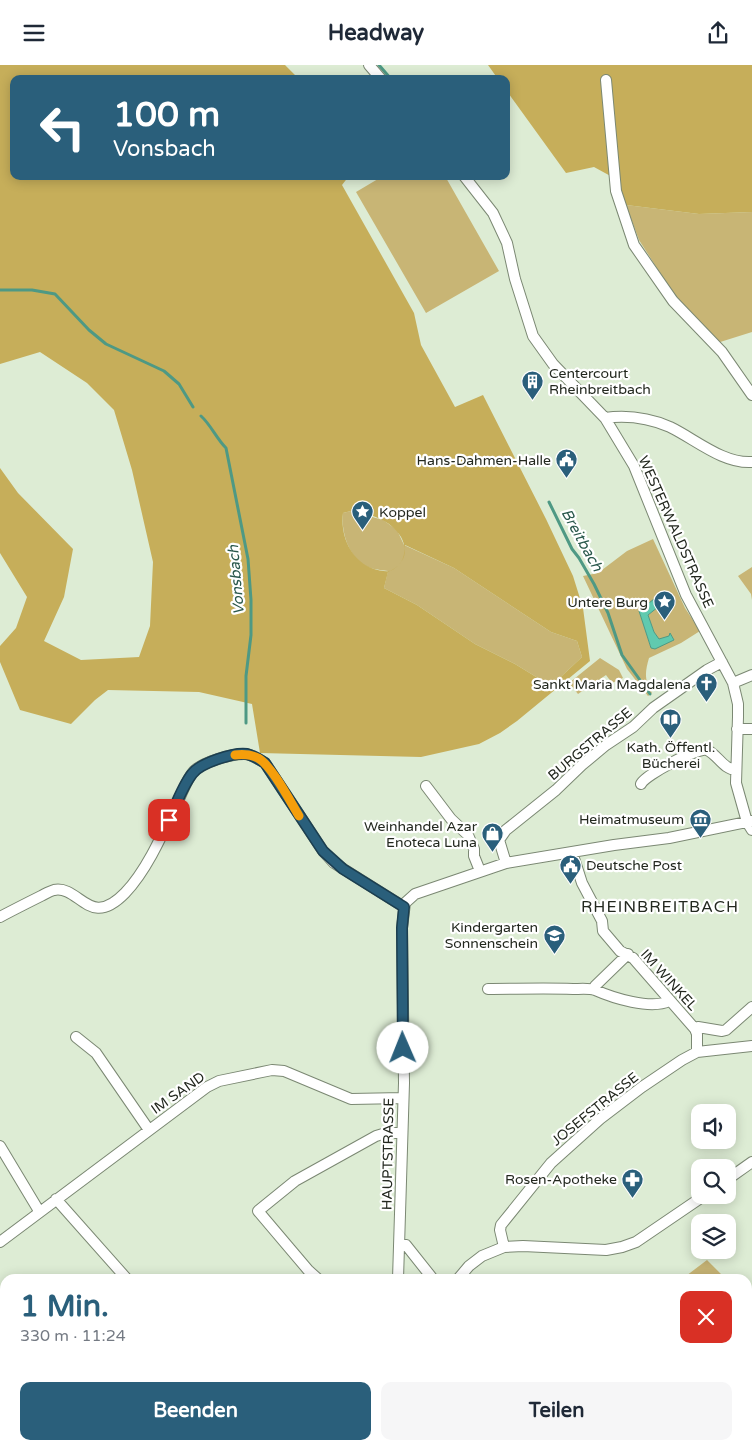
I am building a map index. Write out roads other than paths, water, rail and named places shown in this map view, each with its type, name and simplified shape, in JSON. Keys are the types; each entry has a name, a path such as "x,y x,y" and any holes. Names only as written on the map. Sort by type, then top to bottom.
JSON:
{"street":[{"path":"369,65 377,75"},
{"path":"606,80 616,191 634,245 673,301 722,352 752,395"},
{"name":"WESTERWALDSTRASSE","path":"467,180 493,213 507,243 515,279 534,336 553,364 605,417 634,467 686,595 733,683 738,704 736,770 738,794 750,824"},
{"path":"605,417 623,415 642,418 669,427 730,459 744,463 752,462"},
{"name":"BURGSTRASSE","path":"506,863 499,840 506,830 549,796 606,745 633,727 707,669 722,662"},
{"path":"733,683 752,675"},
{"path":"737,729 752,729"},
{"path":"641,783 661,768 704,749 714,755 728,769 736,770"},
{"path":"0,917 54,890 67,892 83,903 103,908 113,903 126,893 141,872 193,773 206,763 245,754 265,763 323,851 334,863 404,907 405,903 415,894 506,863 750,824"},
{"path":"426,786 451,819 468,835 480,871"},
{"name":"IM WINKEL","path":"572,852 582,883 602,921 603,931 620,951 633,958 695,1029 697,1052"},
{"name":"HAUPTSTRASSE","path":"398,1274 403,1098 404,987 402,928 404,907"},
{"path":"595,990 595,986 600,980 628,954"},
{"path":"488,989 595,990 607,996 637,1002 661,1005 669,1001"},
{"path":"695,1029 698,1027 726,1030 752,1007"},
{"path":"76,1037 96,1053 149,1130"},
{"name":"JOSEFSTRASSE","path":"504,1247 500,1231 501,1225 551,1163 600,1119 642,1087 697,1052 752,1046"},
{"name":"IM SAND","path":"0,1242 207,1087 219,1081 272,1070 284,1071 351,1099 403,1098"},
{"path":"312,1274 258,1211 295,1181 330,1160 376,1136 386,1133 402,1133"},
{"path":"0,1146 39,1211"},
{"path":"736,1173 752,1162"},
{"path":"56,1199 123,1274"},
{"path":"462,1274 482,1256 504,1247 523,1245 606,1250 622,1247 636,1242 692,1204"},
{"path":"400,1244 406,1245 429,1274"}],"water":[{"path":"654,599 658,607 648,615 654,632 659,639 669,636 670,633 674,640 655,649 651,648 639,611"}],"waterway":[{"name":"Breitbach","path":"379,65 388,75"},
{"path":"0,290 32,290 55,294 89,330 106,344 164,371 179,384 193,407"},
{"name":"Vonsbach","path":"201,416 226,448 248,559 251,635 246,676 246,723"},
{"name":"Breitbach","path":"549,502 572,549 594,584 608,613 622,655 650,694"}],"place":[{"name":"Centercourt Rheinbreitbach","path":"533,400"},
{"name":"Hans-Dahmen-Halle","path":"567,479"},
{"name":"Koppel","path":"363,531"},
{"name":"Untere Burg","path":"664,621"},
{"name":"Sankt Maria Magdalena","path":"707,703"},
{"name":"Kath. Öffentl. Bücherei","path":"671,738"},
{"name":"Heimatmuseum","path":"700,838"},
{"name":"Weinhandel Azar Enoteca Luna","path":"493,853"},
{"name":"Deutsche Post","path":"570,884"},
{"name":"Kindergarten Sonnenschein","path":"554,954"},
{"name":"Rosen-Apotheke","path":"633,1198"}],"district":[{"name":"RHEINBREITBACH","path":"660,907"}]}
